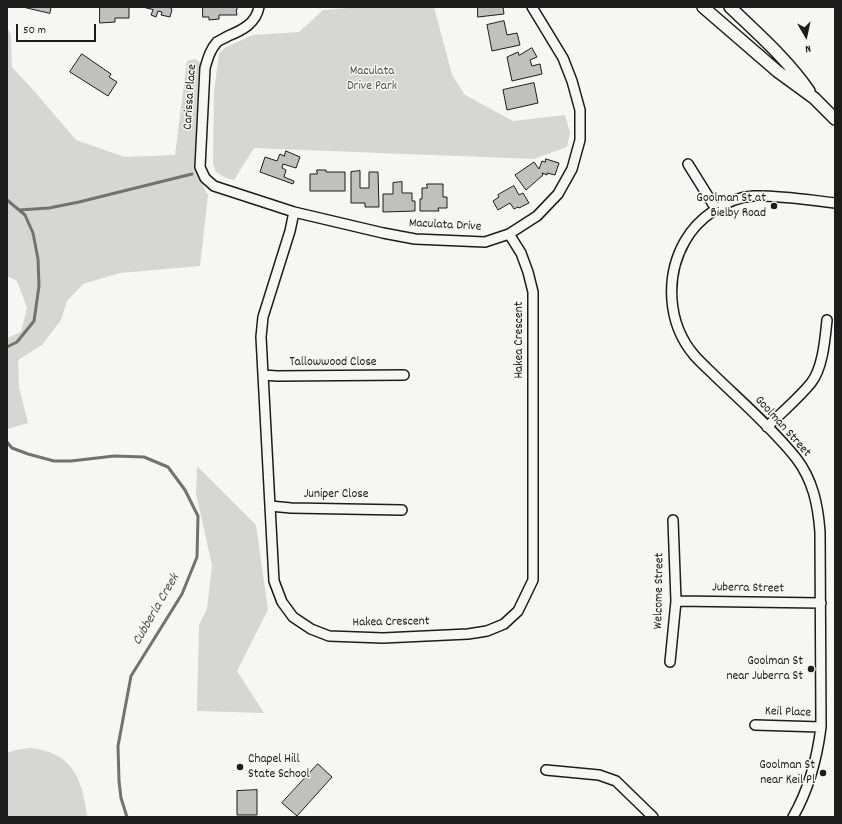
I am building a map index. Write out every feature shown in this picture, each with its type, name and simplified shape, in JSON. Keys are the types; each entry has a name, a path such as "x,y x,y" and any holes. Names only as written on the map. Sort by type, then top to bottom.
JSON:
{"street":[{"name":"Carissa Place","path":"200,167 205,68 209,52 218,41 251,24 258,13 259,7"},
{"name":"Maculata Drive","path":"200,167 205,178 214,186 294,212 383,233 415,239 484,242 510,234 537,216 558,194 572,169 580,140 580,110 572,81 563,58 532,7"},
{"path":"703,7 777,71 814,98 835,118"},
{"path":"730,7 780,54 814,98"},
{"path":"688,164 716,209"},
{"name":"Goolman Street","path":"793,817 801,803 814,768 821,728 821,603 818,506 810,482 796,459 767,427 693,354 681,334 671,306 670,294 673,273 680,250 690,233 716,209 752,196 770,196 835,202"},
{"name":"Hakea Crescent","path":"294,212 290,231 264,316 261,337 274,581 282,602 293,617 312,629 329,636 383,638 468,634 487,631 504,624 518,611 532,580 532,292 528,272 521,253 510,234"},
{"path":"767,427 812,382 819,367 827,320"},
{"name":"Tallowwood Close","path":"263,375 404,375"},
{"name":"Juniper Close","path":"270,506 291,508 402,510"},
{"name":"Welcome Street","path":"670,662 676,601 672,520"},
{"name":"Juberra Street","path":"676,601 821,603"},
{"name":"Keil Place","path":"755,725 821,728"},
{"path":"546,770 599,775 616,781 653,817"}],"green space":[{"name":"Maculata Drive Park","path":"362,7 434,7 452,75 465,95 513,121 565,115 570,133 567,147 534,159 254,148 234,180 226,178 216,172 213,163 214,92 219,53 226,47 253,35 299,32 323,10"},
{"path":"7,27 11,35 12,67 76,140 125,157 175,155 187,61 196,59 200,63 194,168 208,195 200,266 120,273 83,284 67,301 61,320 42,345 18,360 19,387 28,423 7,429 7,338 21,332 27,308 17,281 7,276"},
{"path":"197,466 256,525 268,610 237,671 264,713 197,711 199,625 207,609 212,565 196,494"},
{"path":"30,748 56,755 73,770 82,791 87,817 7,817 7,753"}],"building":[{"path":"23,7 51,7 50,13"},
{"path":"100,7 129,7 129,18 115,18 115,22 100,23"},
{"path":"143,7 169,7 172,9 170,17 161,15 162,12 158,11 156,17 151,15 153,10"},
{"path":"203,7 237,7 237,15 219,15 219,19 209,20 209,17 203,17"},
{"path":"478,7 503,7 504,14 478,17"},
{"path":"504,21 507,35 517,33 520,45 492,51 487,25"},
{"path":"532,48 537,57 530,60 532,66 540,64 542,74 512,81 507,57 518,52 519,55"},
{"path":"82,54 111,74 109,77 117,82 108,96 70,72"},
{"path":"534,83 538,103 507,110 503,90"},
{"path":"286,151 300,157 296,168 283,164 282,168 286,170 284,177 294,181 293,184 260,172 265,157 277,161 280,154 284,156"},
{"path":"546,159 559,163 555,175 547,173 547,175 542,173 543,175 526,190 515,175 534,162 539,169 542,161 545,162"},
{"path":"317,170 326,170 326,172 345,172 345,191 310,191 310,174 317,174"},
{"path":"360,171 360,188 369,188 369,172 378,172 379,207 365,207 365,203 351,203 351,172"},
{"path":"402,182 402,193 412,193 412,201 415,201 415,211 383,212 383,194 393,194 393,183"},
{"path":"427,184 443,184 443,197 447,197 447,208 438,208 439,211 420,211 422,188 427,188"},
{"path":"514,186 519,195 523,193 529,203 514,209 510,203 498,210 493,201 499,197 498,195"},
{"path":"318,764 332,777 297,816 282,803"},
{"path":"257,790 257,815 237,815 237,791"}],"waterway":[{"path":"19,210 49,208 79,202 192,174"},
{"name":"Cubberla Creek","path":"7,200 25,215 33,233 38,259 39,286 34,321 17,342 7,347"},
{"name":"Cubberla Creek","path":"7,442 12,448 54,461 71,461 114,456 144,457 168,467 185,490 198,516 197,557 182,594 131,676 118,746 121,798 127,817"}],"place":[{"name":"Goolman St at Bielby Road","path":"774,206"},
{"name":"Goolman St near Juberra St","path":"811,669"},
{"name":"Chapel Hill State School","path":"240,767"},
{"name":"Goolman St near Keil Pl","path":"823,773"}]}
